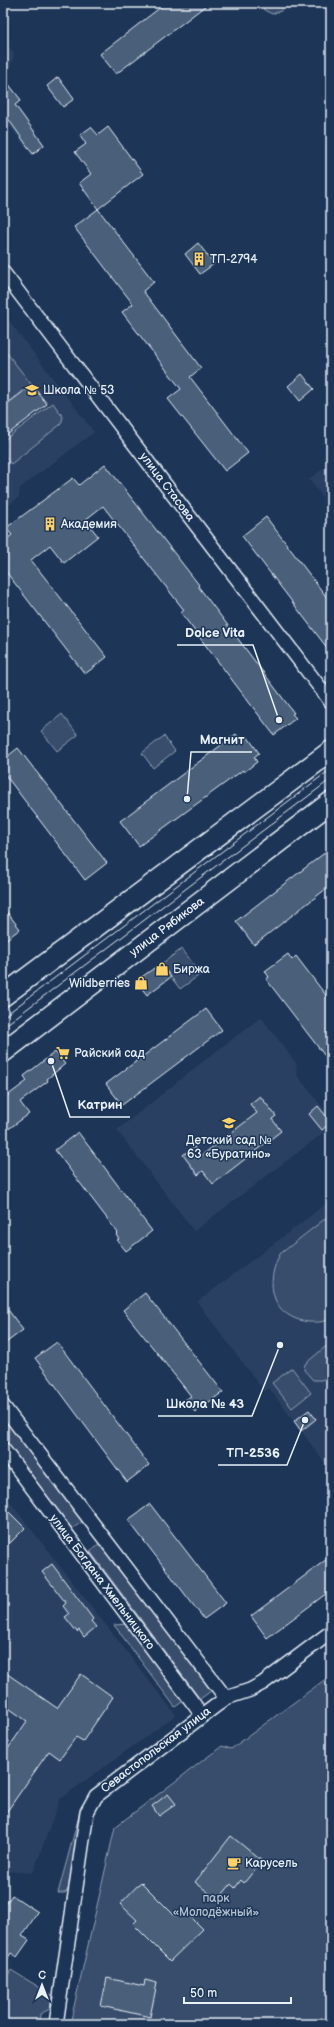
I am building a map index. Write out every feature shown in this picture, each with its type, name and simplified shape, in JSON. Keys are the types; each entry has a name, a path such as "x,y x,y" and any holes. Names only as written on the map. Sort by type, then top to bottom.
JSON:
{"main road":[{"path":"3,996 331,750"},
{"name":"улица Рябикова","path":"3,1052 331,802"}],"street":[{"name":"улица Стасова","path":"3,272 331,702"},
{"path":"3,1406 226,1698"},
{"name":"улица Богдана Хмельницкого","path":"3,1449 202,1715"},
{"name":"Севастопольская улица","path":"56,2024 73,1900 87,1812 90,1804 103,1789 202,1715 226,1698 250,1690 263,1683 331,1632"}],"shaded area":[{"path":"4,40 14,54 7,80 22,101 17,106 46,145 32,156 3,117"},
{"name":"Школа № 53","path":"3,313 94,432 20,488 19,497 3,510"},
{"path":"331,463 331,508 309,479"},
{"name":"Детский сад № 63 «Буратино»","path":"261,1017 296,1063 297,1075 331,1118 331,1127 194,1231 117,1130"},
{"path":"331,1200 331,1471 269,1388 264,1391 197,1302"},
{"path":"3,1493 176,1715 60,1799 33,1873 3,1871"}],"green space":[{"path":"262,3 284,4 281,11 272,14 264,10"},
{"path":"3,348 31,384 3,406"},
{"path":"53,403 63,417 61,424 11,464 3,454 3,441"},
{"path":"62,714 78,735 57,751 41,731"},
{"path":"164,736 175,751 153,768 142,753"},
{"path":"182,949 201,974 180,989 161,964"},
{"path":"331,1214 331,1319 315,1322 299,1320 284,1312 275,1299 272,1282 275,1264 280,1254"},
{"path":"331,1342 331,1373 322,1380 313,1380 304,1370 305,1364"},
{"path":"292,1368 311,1393 292,1408 272,1383"},
{"path":"3,1416 83,1521 72,1529 3,1437"},
{"path":"100,1543 211,1691 200,1699 90,1551"},
{"path":"127,1624 185,1700 175,1707 114,1625"},
{"name":"парк «Молодёжный»","path":"331,1675 331,2024 70,2024 115,1827 222,1746 231,1749"},
{"path":"80,1812 81,1817 70,1887 65,1893 58,1893"},
{"path":"11,1970 52,1995 50,2009 40,2014 39,2024 3,2024 3,1982"}],"building":[{"path":"166,3 209,3 116,74 100,54"},
{"path":"3,77 21,100 15,105 44,145 33,154 4,113 3,114"},
{"path":"58,77 74,99 63,107 47,86"},
{"path":"91,127 98,135 108,127 143,174 98,209 79,183 91,174 75,152 86,144 80,135"},
{"path":"98,209 154,282 143,291 201,368 190,377 248,453 225,471 168,399 181,389 122,312 133,304 74,227"},
{"name":"ТП-2794","path":"198,243 214,264 200,274 185,254"},
{"path":"302,374 314,389 300,401 288,386"},
{"path":"32,385 47,404 3,438 3,407"},
{"path":"105,464 199,585 198,586 294,713 292,714 296,718 274,735 181,613 184,610 103,506 85,520 98,536 64,563 50,545 31,560 107,657 85,674 3,568 3,542 12,535 6,528 73,478 79,485"},
{"path":"266,517 331,603 331,653 242,536"},
{"path":"236,734 241,741 247,736 259,753 254,757 257,762 244,772 243,770 139,846 120,821"},
{"path":"18,748 107,863 85,880 3,772 3,760"},
{"path":"331,848 331,885 254,945 236,921"},
{"path":"3,907 20,929 3,942"},
{"path":"288,954 292,960 296,956 331,1002 331,1064 266,979 269,977 265,971"},
{"path":"160,964 171,977 147,995 136,981"},
{"path":"206,1009 222,1030 122,1105 106,1084"},
{"path":"55,1052 65,1064 47,1079 48,1081 20,1102 29,1114 3,1133 3,1099 27,1081 24,1076"},
{"path":"260,1096 276,1116 272,1119 281,1131 213,1184 203,1171 198,1175 183,1155 194,1147 201,1156 257,1113 250,1104"},
{"path":"318,1106 331,1122 322,1130 309,1114"},
{"path":"78,1132 152,1231 126,1251 117,1240 119,1239 116,1235 118,1233 55,1150"},
{"path":"145,1293 223,1392 195,1412 185,1400 191,1396 123,1310"},
{"path":"3,1303 23,1330 3,1345"},
{"path":"57,1342 149,1465 127,1482 35,1358"},
{"path":"309,1410 316,1419 301,1431 294,1421"},
{"path":"150,1504 226,1603 204,1619 128,1520"},
{"path":"3,1506 25,1528 3,1550"},
{"path":"331,1556 331,1590 267,1638 251,1616"},
{"path":"52,1564 93,1619 91,1621 96,1627 84,1637 79,1630 77,1632 65,1617 69,1614 63,1606 66,1603 42,1572"},
{"path":"3,1671 57,1708 81,1674 113,1697 83,1741 76,1737 60,1759 49,1751 3,1817 3,1756 27,1721 3,1704"},
{"path":"168,1794 176,1804 159,1816 152,1806"},
{"name":"Карусель","path":"231,1836 262,1861 244,1883 241,1880 235,1888 231,1884 218,1900 195,1882"},
{"path":"141,1882 175,1916 183,1909 203,1929 170,1961 133,1924 137,1920 120,1904"},
{"path":"12,1895 38,1912 22,1936 29,1940 17,1957 11,1953 3,1965 3,1908"},
{"path":"107,1978 144,1986 145,1980 157,1983 150,2017 101,2006"}],"tram line":[{"path":"3,1017 331,769"},
{"path":"3,1027 331,779"}],"place":[{"name":"ТП-2794","path":"199,259"},
{"name":"Школа № 53","path":"32,390"},
{"name":"Академия","path":"50,524"},
{"name":"Dolce Vita","path":"279,720"},
{"name":"Магнит","path":"187,799"},
{"name":"Биржа","path":"162,969"},
{"name":"Wildberries","path":"141,983"},
{"name":"Райский сад","path":"63,1053"},
{"name":"Катрин","path":"51,1061"},
{"name":"Детский сад № 63 «Буратино»","path":"229,1123"},
{"name":"Школа № 43","path":"280,1345"},
{"name":"ТП-2536","path":"305,1420"},
{"name":"Карусель","path":"234,1863"}]}
